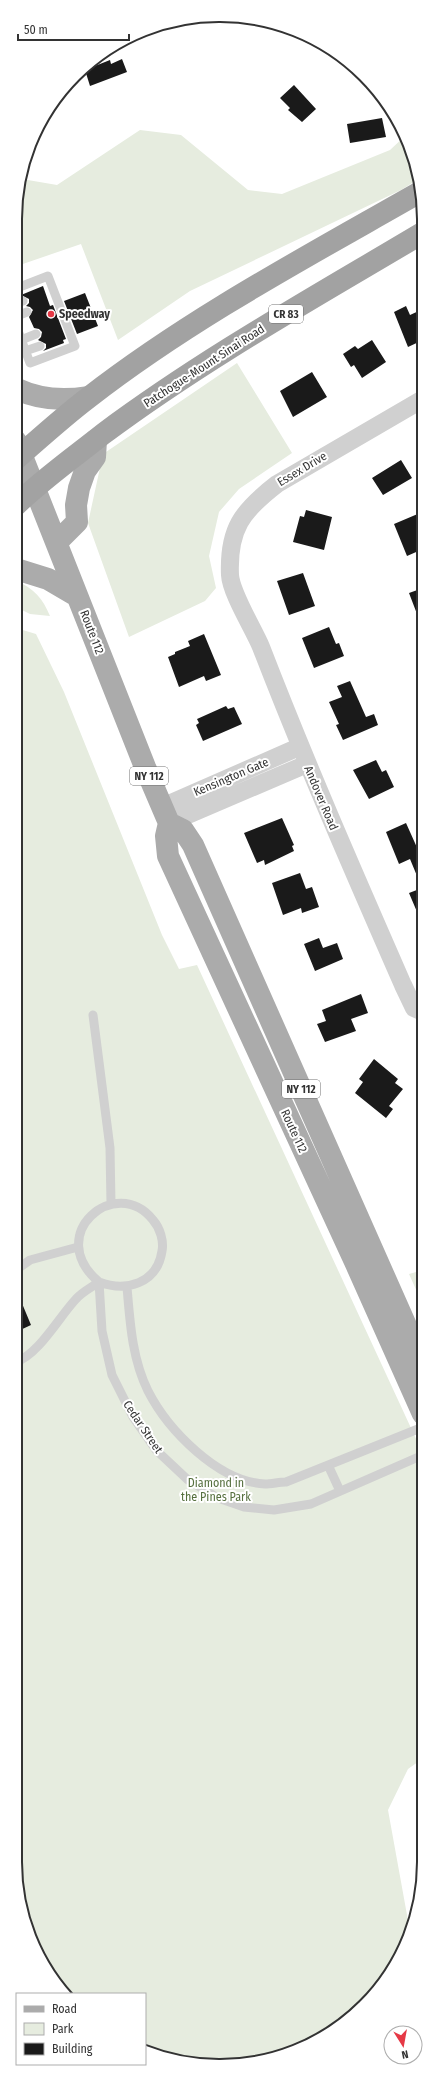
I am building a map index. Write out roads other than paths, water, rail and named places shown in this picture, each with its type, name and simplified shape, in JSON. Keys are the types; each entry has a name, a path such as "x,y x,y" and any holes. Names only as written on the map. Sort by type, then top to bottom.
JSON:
{"highway":[{"path":"22,448 88,398 206,316 415,195"},
{"name":"Patchogue-Mount Sinai Road","path":"22,499 35,487 151,398 228,348 417,236"}],"main road":[{"path":"22,391 35,396 51,399 88,398"},
{"path":"57,542 77,522 76,505 79,488 85,471 95,457 96,440"},
{"name":"Route 112","path":"22,459 35,487 165,815 168,856 417,1401"},
{"path":"22,571 48,579 77,596"},
{"name":"Route 112","path":"165,815 183,830 193,845 417,1350"}],"street":[{"name":"Essex Drive","path":"230,577 230,555 234,530 244,513 259,498 277,484 417,407"},
{"name":"Andover Road","path":"230,577 240,604 253,628 299,747 402,985 414,1008 417,1009"},
{"name":"Kensington Gate","path":"165,815 299,747"},
{"name":"Kensington Gate","path":"165,815 307,764"}],"lane":[{"path":"22,286 48,276 49,291 66,336 75,346 30,363 22,347"},
{"path":"22,314 27,312"},
{"path":"22,347 36,334"},
{"path":"22,347 40,346"},
{"path":"93,1015 110,1148 111,1204"},
{"path":"124,1203 138,1207 149,1214 157,1225 162,1238 162,1251 158,1264 150,1275 139,1283 126,1287 112,1287 99,1282 88,1273 81,1261 78,1247 80,1232 87,1220 97,1210 111,1204 124,1203"},
{"path":"22,1266 30,1260 78,1247"},
{"path":"22,1360 46,1336 77,1297 99,1282"},
{"name":"Cedar Street","path":"99,1282 102,1331 112,1375 133,1416 156,1450 188,1480 218,1498 244,1507 274,1510 311,1504 417,1458"},
{"name":"Cedar Street","path":"126,1287 133,1344 148,1390 170,1426 202,1457 237,1477 264,1484 286,1482 417,1429"},
{"path":"328,1465 340,1491"}],"place":[{"name":"Speedway","path":"51,314"}],"park label":[{"name":"Diamond in the Pines Park","path":"216,1490"}]}
